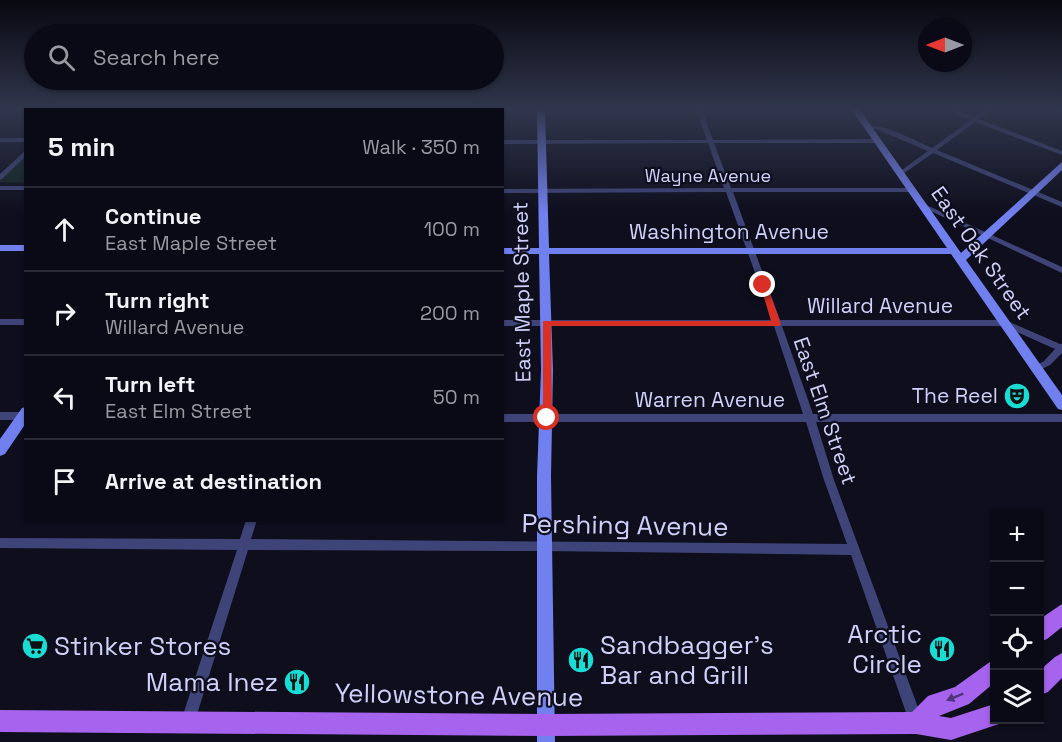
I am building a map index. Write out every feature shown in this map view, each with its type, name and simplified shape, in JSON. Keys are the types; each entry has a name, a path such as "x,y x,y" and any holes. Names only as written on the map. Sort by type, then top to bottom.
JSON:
{"main road":[{"path":"1044,629 1062,614"},
{"path":"1044,680 1062,664"},
{"path":"916,723 936,704 961,696 990,673"},
{"name":"Yellowstone Avenue","path":"0,721 188,721 546,734 916,723 951,729 990,716"}],"street":[{"name":"East Maple Street","path":"542,145 547,418 544,476 546,734"},
{"name":"East Elm Street","path":"711,145 794,369 854,550 916,723"},
{"name":"East Oak Street","path":"881,145 1062,402"},
{"path":"917,145 1062,205"},
{"path":"901,173 941,145"},
{"path":"1041,145 1062,153"},
{"path":"0,178 24,154"},
{"path":"958,255 987,235 1062,165"},
{"path":"0,188 24,188"},
{"name":"Wayne Avenue","path":"504,191 913,190"},
{"path":"924,206 1062,270"},
{"path":"0,248 24,248"},
{"name":"Washington Avenue","path":"504,251 750,250 958,255"},
{"path":"0,322 24,322"},
{"name":"Willard Avenue","path":"504,323 1005,323"},
{"path":"1005,323 1062,348 1038,368"},
{"path":"0,416 24,414"},
{"path":"0,450 24,415"},
{"name":"Warren Avenue","path":"504,417 1062,418"},
{"path":"188,721 251,522"},
{"name":"Pershing Avenue","path":"0,543 854,550"}],"green space":[{"path":"24,156 24,183 0,182"}],"place":[{"name":"The Reel","path":"1017,396"},
{"name":"Stinker Stores","path":"35,646"},
{"name":"Arctic Circle","path":"942,649"},
{"name":"Sandbagger's Bar and Grill","path":"581,660"},
{"name":"Mama Inez","path":"297,682"}],"route":[{"path":"547,418 546,323 776,324 763,285"}]}
